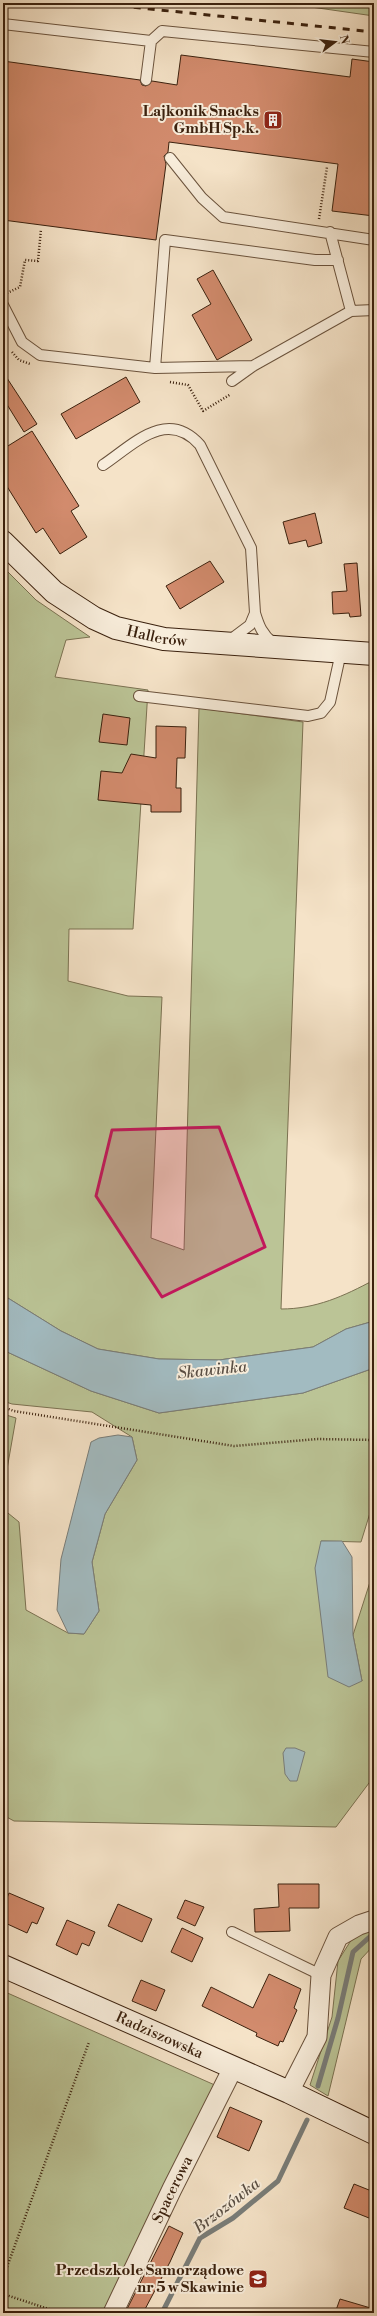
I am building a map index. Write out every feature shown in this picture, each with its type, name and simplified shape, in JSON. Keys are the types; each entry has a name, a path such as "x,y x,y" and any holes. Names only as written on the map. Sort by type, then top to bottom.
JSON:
{"street":[{"name":"Hallerów","path":"3,542 54,592 94,618 116,628 164,639 374,654"},
{"path":"289,2092 317,2037 321,1975 338,1937 359,1925 374,1920"},
{"name":"Radziszowska","path":"3,1966 289,2092 374,2133"},
{"name":"Spacerowa","path":"113,2313 172,2189 233,2068"}],"lane":[{"path":"3,24 151,41"},
{"path":"146,80 151,41 162,31 374,52"},
{"path":"170,158 202,198 223,217 330,232 374,240"},
{"path":"330,232 351,311"},
{"path":"155,368 165,240 315,260 338,260"},
{"path":"3,305 22,342 40,355 155,368 253,366"},
{"path":"232,381 253,366 351,311 374,310"},
{"path":"103,464 156,430 173,428 191,435 200,445 251,548 255,613 259,627 265,637 273,644 284,648"},
{"path":"223,644 243,632 250,625 255,613"},
{"path":"139,696 308,716 320,713 330,702 341,652"},
{"path":"232,1932 321,1975"}],"path":[{"path":"3,294 20,287 25,260 38,261 41,229"},
{"path":"3,1407 14,1411 234,1446 317,1439 374,1440"},
{"path":"3,2278 89,2042"},
{"path":"3,2294 61,2313"}],"highlighted area":[{"path":"219,1127 265,1247 162,1297 96,1196 112,1130"}],"green space":[{"path":"283,3 374,3 374,16"},
{"path":"3,567 36,600 90,637 66,640 55,677 148,690 133,929 69,929 68,981 128,996 162,997 151,1238 184,1250 199,708 303,722 281,1309 306,1307 318,1304 341,1296 374,1280 374,1321 346,1329 313,1347 219,1360 159,1359 98,1349 61,1331 3,1295"},
{"path":"3,1350 91,1391 159,1413 303,1393 374,1368 374,1500 361,1542 321,1541 362,1681 353,1635 370,1582 374,1582 374,1765 372,1779 336,1827 14,1821 3,1815 3,1509 19,1522 26,1610 68,1633 84,1634 99,1611 92,1562 105,1514 137,1460 132,1437 92,1412 12,1404 3,1401"},
{"path":"3,1414 16,1418 3,1492"},
{"path":"374,1925 374,1945 361,1959 328,2096 310,2085 332,2017 338,1961 355,1934"},
{"path":"3,1991 217,2086 104,2313 3,2313"}],"water":[{"name":"Skawinka","path":"3,1295 61,1331 98,1349 159,1359 219,1360 313,1347 346,1329 374,1321 374,1368 303,1393 159,1413 91,1391 3,1350"},
{"path":"118,1435 132,1437 137,1460 105,1514 92,1562 99,1611 84,1634 68,1633 57,1610 61,1559 91,1442 99,1438"},
{"path":"321,1541 342,1541 352,1557 353,1635 362,1681 349,1687 328,1677 315,1568"},
{"path":"286,1748 295,1748 305,1752 297,1781 290,1781 285,1774 283,1753"}],"building":[{"path":"181,55 350,77 352,59 374,62 374,216 332,211 338,164 169,142 168,152 164,156 166,164 156,240 3,220 3,61 140,80 142,85 146,86 152,81 177,85"},
{"path":"213,270 252,340 217,360 192,315 211,304 197,279"},
{"path":"3,372 37,424 24,432 3,398"},
{"path":"126,377 140,402 76,439 61,414"},
{"path":"32,431 79,506 71,511 87,537 60,554 43,528 36,533 3,480 3,449"},
{"path":"315,513 322,543 308,547 306,540 289,544 283,522"},
{"path":"210,561 224,582 180,609 166,586"},
{"path":"357,563 361,616 350,617 349,613 333,614 332,592 347,591 344,564"},
{"path":"103,714 130,718 127,745 99,742"},
{"path":"156,726 186,727 185,758 177,758 176,788 181,788 181,812 151,812 151,805 98,800 101,771 122,773 131,754 156,758"},
{"path":"278,1884 319,1884 319,1908 289,1908 290,1931 255,1932 254,1909 279,1907"},
{"path":"9,1893 44,1908 37,1924 32,1922 27,1933 3,1922 3,1908"},
{"path":"185,1900 204,1907 195,1926 177,1918"},
{"path":"118,1904 152,1919 142,1942 108,1926"},
{"path":"67,1920 95,1932 89,1946 82,1943 77,1955 56,1945"},
{"path":"182,1928 203,1938 192,1962 171,1952"},
{"path":"269,1974 301,1989 294,2008 297,2010 283,2042 280,2041 278,2046 256,2036 257,2033 202,2006 211,1987 253,2008"},
{"path":"141,1980 165,1990 156,2011 132,2001"},
{"path":"230,2107 262,2121 249,2151 217,2137"},
{"path":"354,2184 374,2192 374,2220 344,2208"},
{"path":"169,2226 183,2233 170,2262 143,2313 125,2313"},
{"path":"340,2299 374,2309 374,2313 335,2313"}],"waterway":[{"name":"Brzozówka","path":"318,2086 338,2018 353,1952 374,1933"},
{"name":"Brzozówka","path":"162,2313 200,2238 233,2218 278,2181 307,2120"}],"railway":[{"path":"92,3 374,32"}],"place":[{"name":"Lajkonik Snacks GmbH Sp.k.","path":"273,120"},
{"name":"Przedszkole Samorządowe nr 5 w Skawinie","path":"258,2279"}]}
